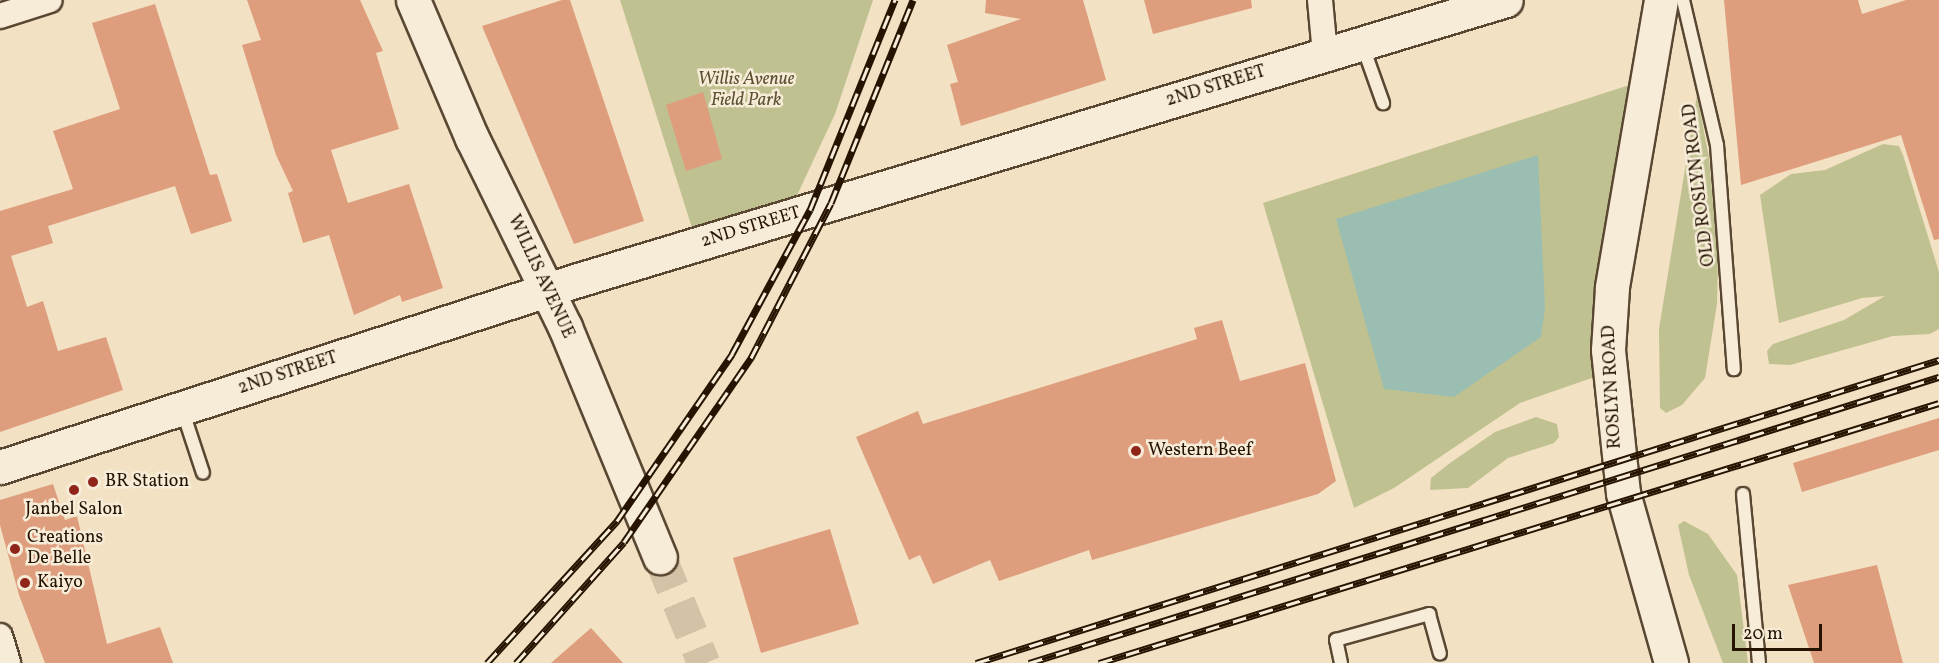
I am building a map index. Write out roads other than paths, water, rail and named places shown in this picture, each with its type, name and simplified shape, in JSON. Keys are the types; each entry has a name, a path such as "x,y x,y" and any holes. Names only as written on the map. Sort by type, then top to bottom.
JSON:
{"street":[{"path":"0,16 50,0"},
{"name":"WILLIS AVENUE","path":"413,0 472,138 548,289 660,557"},
{"path":"1320,0 1325,54"},
{"name":"2ND STREET","path":"0,467 548,289 1506,0"},
{"name":"ROSLYN ROAD","path":"1661,0 1612,288 1608,350 1623,493 1671,663"},
{"path":"0,636 8,663"}],"lane":[{"name":"OLD ROSLYN ROAD","path":"1683,0 1717,146 1734,369"},
{"path":"1362,43 1383,103"},
{"path":"182,409 203,473"},
{"path":"1743,494 1759,663"},
{"path":"1341,663 1336,640 1429,614 1440,654"}],"water":[{"path":"1538,155 1545,308 1541,337 1454,397 1384,389 1336,219"}],"tunnel":[{"path":"660,557 704,663"}],"railway":[{"path":"487,663 617,521 732,354 810,210 895,0"},
{"path":"516,663 624,542 751,358 831,203 913,0"},
{"path":"976,663 1939,360"},
{"path":"1029,663 1939,377"},
{"path":"1099,663 1939,403"}],"place":[{"name":"Western Beef","path":"1136,451"},
{"name":"BR Station","path":"93,482"},
{"name":"Janbel Salon","path":"74,490"},
{"name":"Creations De Belle","path":"15,549"},
{"name":"Kaiyo","path":"25,583"}],"park label":[{"name":"Willis Avenue Field Park","path":"746,91"}]}
